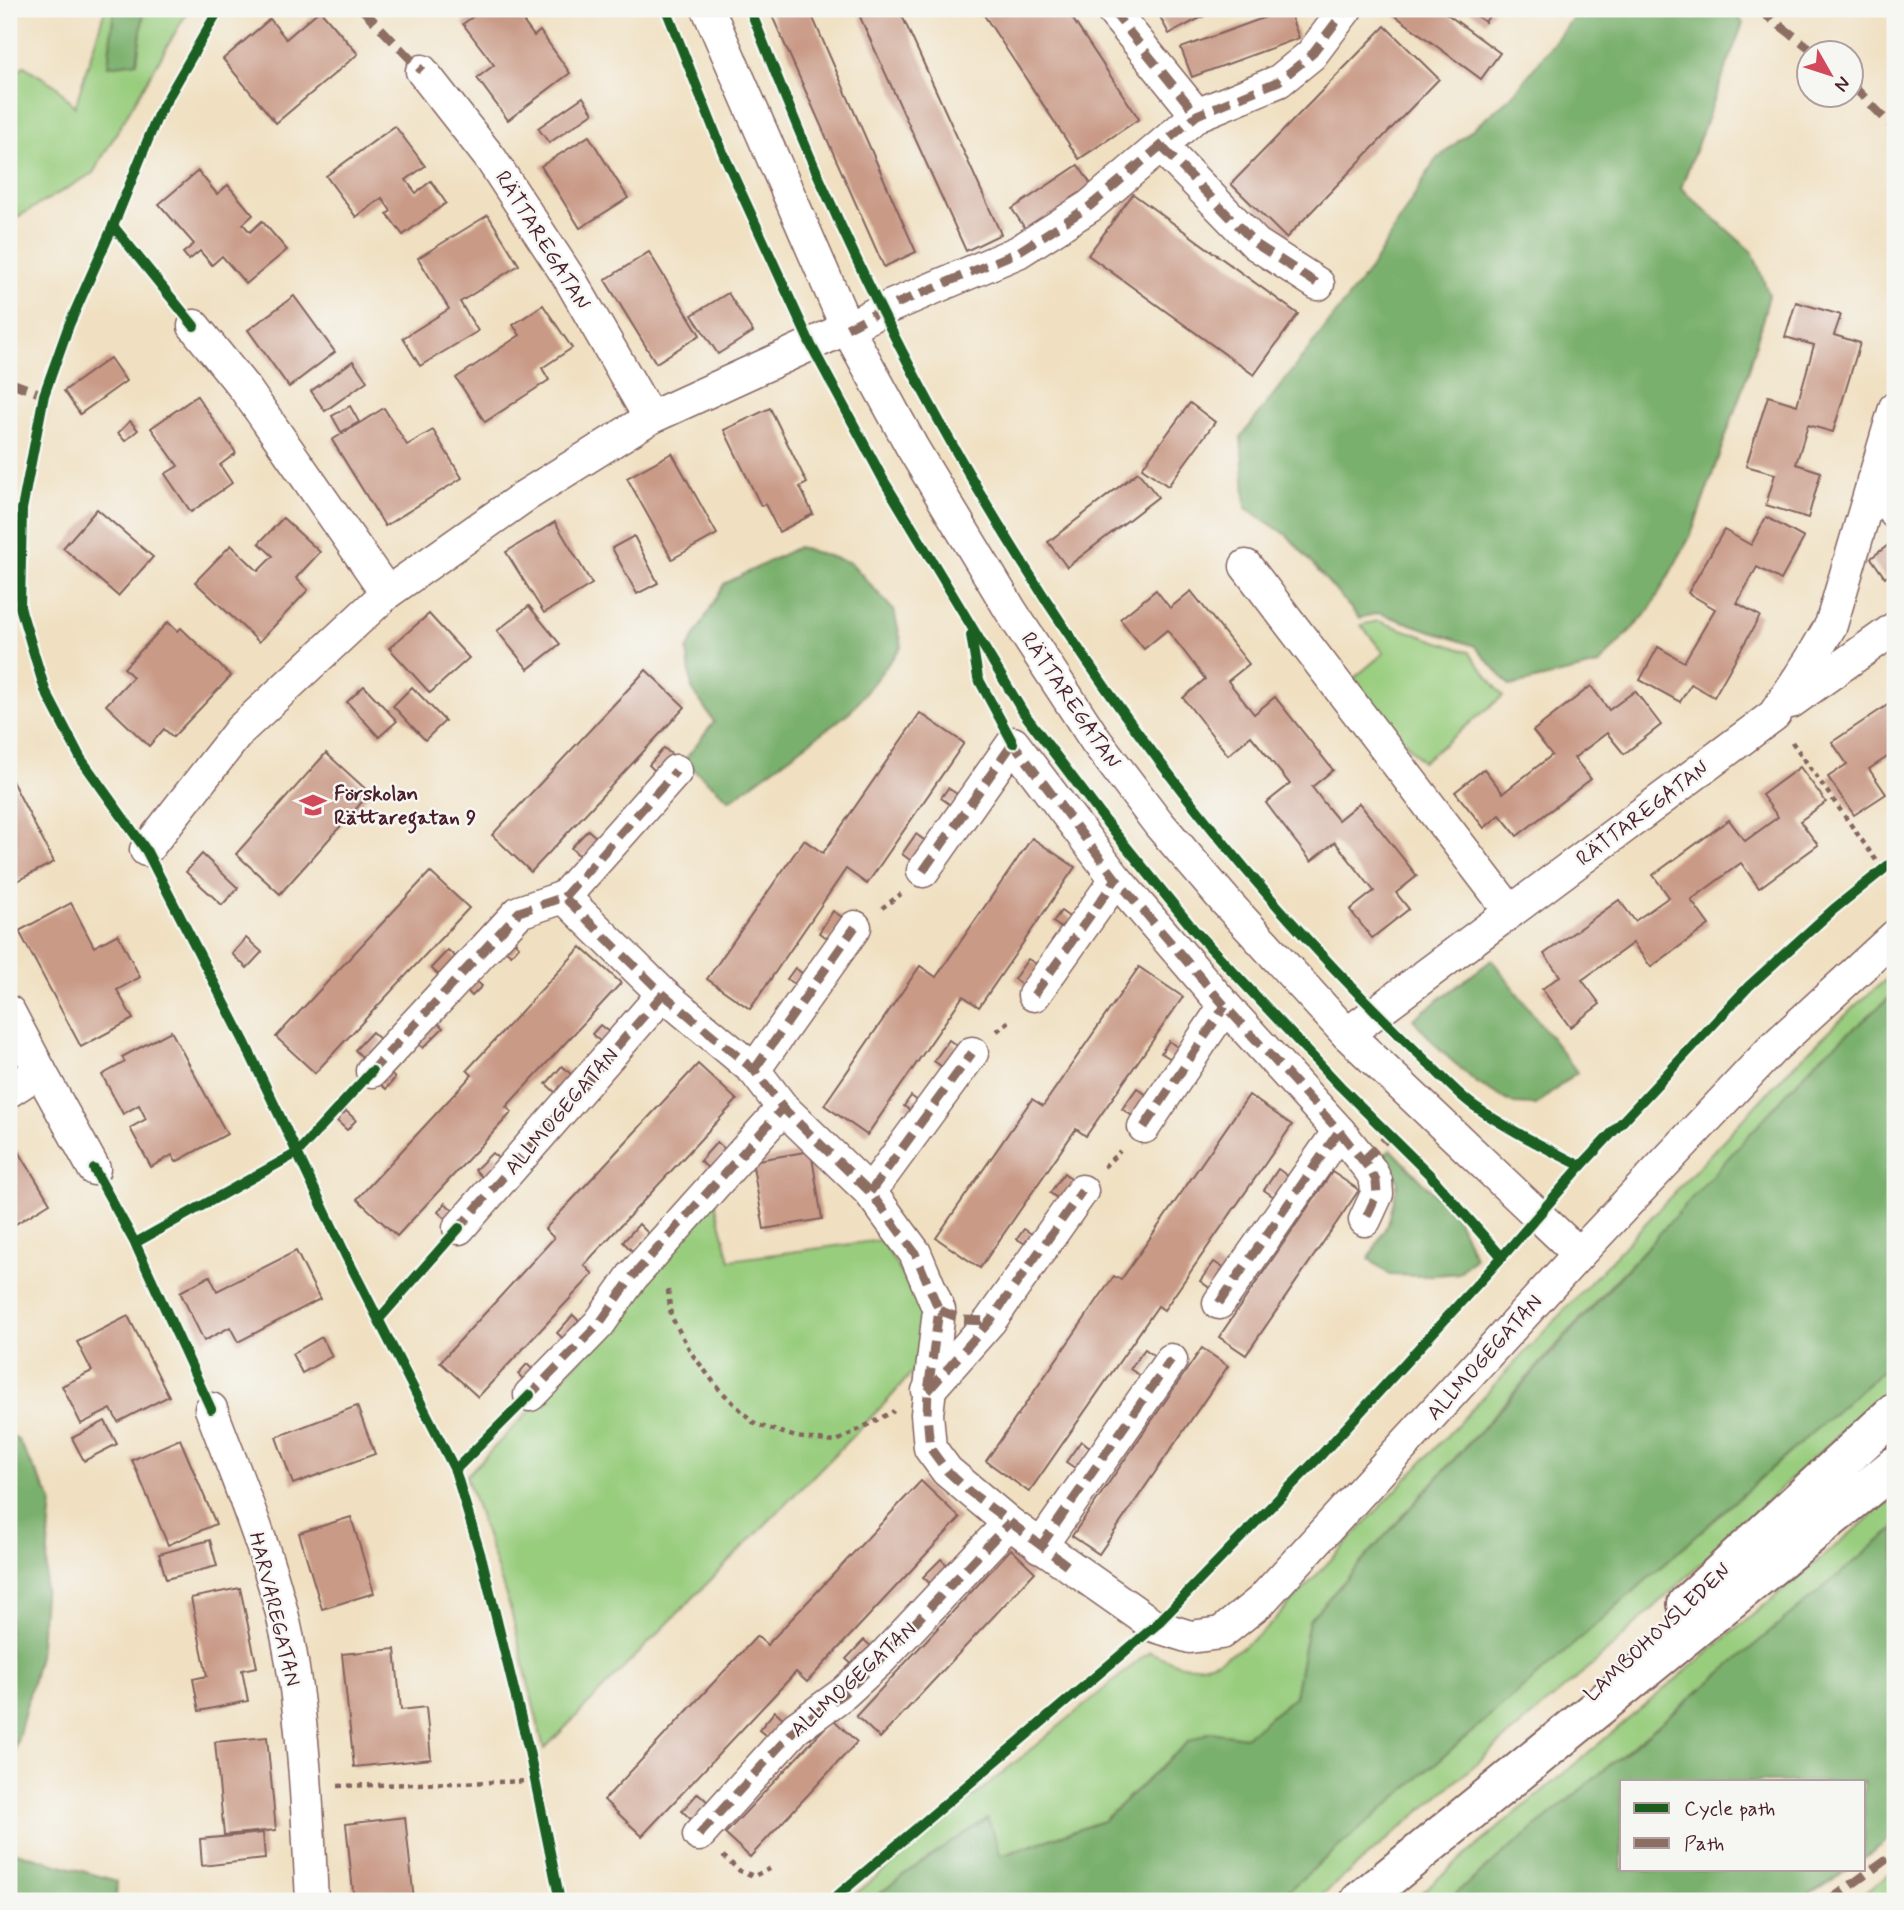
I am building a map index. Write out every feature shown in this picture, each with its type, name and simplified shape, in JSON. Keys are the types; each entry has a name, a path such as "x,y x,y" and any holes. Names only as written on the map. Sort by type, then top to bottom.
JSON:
{"main road":[{"name":"LAMBOHOVSLEDEN","path":"1418,1852 1895,1412"},
{"name":"LAMBOHOVSLEDEN","path":"1360,1901 1895,1466"}],"street":[{"name":"RÄTTAREGATAN","path":"708,9 848,328 912,447 1003,600 1096,741 1159,824 1218,894 1347,1034 1579,1254"},
{"path":"1111,9 1197,115"},
{"path":"146,850 240,730 387,593 525,496 650,418 848,328 881,310 1018,252 1090,206 1197,115 1279,81 1311,55 1346,9"},
{"name":"RÄTTAREGATAN","path":"422,71 506,181 571,281 650,418"},
{"path":"1162,147 1256,244 1318,284"},
{"path":"194,326 246,390 387,593"},
{"name":"RÄTTAREGATAN","path":"1774,715 1831,625 1895,408"},
{"path":"1874,480 1895,513"},
{"path":"1246,566 1510,911"},
{"name":"RÄTTAREGATAN","path":"1347,1034 1774,715 1895,628"},
{"path":"923,871 1013,743 1116,879 1224,1006 1339,1131 1371,1171 1376,1181 1377,1194 1365,1220"},
{"path":"372,1071 519,912 564,897 676,771"},
{"path":"1034,995 1116,879"},
{"path":"564,897 663,994 754,1070 783,1108 870,1192 915,1253 939,1310 964,1320 990,1321"},
{"path":"754,1070 855,927"},
{"name":"ALLMOGEGATAN","path":"939,1310 927,1414 930,1448 947,1471 1009,1524 1155,1626 1190,1637 1222,1633 1261,1601 1579,1254 1772,1049 1895,936"},
{"name":"ALLMOGEGATAN","path":"459,1227 663,994"},
{"path":"1144,1127 1224,1006"},
{"path":"9,1012 94,1169"},
{"path":"870,1192 972,1054"},
{"path":"9,1091 40,1071"},
{"path":"530,1395 599,1324 632,1277 783,1108"},
{"path":"1219,1303 1339,1131"},
{"path":"928,1391 990,1321 1082,1191"},
{"path":"1040,1546 1171,1360"},
{"name":"HARVAREGATAN","path":"211,1409 265,1553 292,1661 306,1787 312,1901"},
{"name":"ALLMOGEGATAN","path":"699,1835 796,1728 844,1693 881,1659 1009,1524"}],"path":[{"path":"1774,715 1883,870"},
{"path":"855,927 906,890 923,871"},
{"path":"972,1054 1018,1014 1034,995"},
{"path":"1082,1191 1144,1127"},
{"path":"674,1230 667,1279 671,1316 692,1354 712,1380 755,1424 796,1437 835,1442 928,1391"},
{"path":"306,1787 535,1781"},
{"path":"699,1835 740,1871 754,1876 771,1868"}],"green space":[{"path":"105,9 114,9 108,65 137,61 144,9 189,9 93,173 9,222 9,78 24,66 56,86 75,107"},
{"path":"114,9 144,9 137,62 108,66"},
{"path":"1580,9 1731,9 1743,23 1681,188 1753,253 1769,295 1749,370 1691,535 1649,611 1598,665 1510,686 1475,646 1379,613 1359,618 1288,536 1246,508 1241,437 1371,268 1435,161 1513,95"},
{"path":"798,547 851,563 894,611 902,646 850,712 730,800 684,761 714,722 692,689 687,650 724,584"},
{"path":"1378,621 1469,652 1503,696 1422,762 1353,679 1384,653 1361,625"},
{"path":"1492,960 1577,1072 1536,1105 1514,1104 1477,1083 1440,1050 1413,1019"},
{"path":"1895,972 1895,993 1865,1019 1607,1289 1309,1620 1295,1697 1245,1737 1210,1732 1188,1742 1103,1821 1000,1856 987,1818 870,1901 847,1901 1149,1652 1180,1664 1201,1665 1232,1653 1267,1628 1787,1072 1856,1005"},
{"path":"1895,993 1895,1359 1583,1636 1276,1901 870,1901 909,1871 988,1818 1001,1856 1103,1821 1188,1742 1210,1732 1245,1737 1295,1697 1309,1620 1816,1061"},
{"path":"1391,1149 1457,1218 1475,1257 1459,1273 1390,1275 1369,1259 1389,1221 1398,1182 1381,1156"},
{"path":"715,1202 730,1260 881,1240 921,1305 920,1363 890,1398 544,1749 511,1611 466,1476 622,1317 643,1281"},
{"path":"1895,1359 1895,1382 1598,1660 1315,1901 1276,1901 1583,1636"},
{"path":"9,1434 18,1440 52,1501 39,1656 9,1773"},
{"path":"1895,1496 1895,1528 1447,1901 1411,1901"},
{"path":"1895,1528 1895,1835 1866,1857 1866,1780 1620,1780 1620,1871 1845,1871 1800,1901 1447,1901"},
{"path":"9,1850 117,1881 116,1901 9,1901"},
{"path":"1895,1871 1895,1901 1853,1901"}],"building":[{"path":"483,9 514,9 534,36 540,31 570,73 508,120 477,78 494,65 463,24"},
{"path":"769,9 809,9 916,252 884,267"},
{"path":"879,9 899,9 1001,234 966,251 860,17"},
{"path":"980,9 1066,9 1139,119 1079,159"},
{"path":"1156,9 1218,9 1169,34"},
{"path":"1288,9 1299,38 1192,77 1181,48"},
{"path":"1397,9 1440,9 1500,53 1481,79 1393,14"},
{"path":"1467,9 1494,9 1485,22"},
{"path":"320,10 358,54 276,123 223,59 270,19 286,39"},
{"path":"1385,26 1439,79 1286,238 1231,184"},
{"path":"583,97 593,113 549,143 538,128"},
{"path":"395,126 425,166 406,180 416,193 431,181 446,203 403,235 387,214 391,211 382,198 356,217 326,176"},
{"path":"589,136 628,198 580,228 541,166"},
{"path":"1078,165 1097,193 1031,237 1012,209"},
{"path":"198,171 217,194 228,185 253,215 243,224 250,232 262,221 287,250 246,284 222,256 212,265 200,251 189,260 183,253 194,244 159,204"},
{"path":"1133,194 1298,314 1254,375 1088,255"},
{"path":"488,215 519,265 460,302 478,331 420,366 403,338 449,309 418,258"},
{"path":"649,252 700,335 656,363 605,280"},
{"path":"728,293 753,332 718,354 692,315"},
{"path":"294,296 335,352 289,387 248,330"},
{"path":"1796,302 1841,315 1834,335 1860,343 1833,432 1808,425 1796,464 1821,472 1808,518 1766,505 1775,474 1746,466 1768,396 1797,405 1814,345 1785,337"},
{"path":"543,305 572,348 542,368 549,380 485,422 456,378 520,335 513,325"},
{"path":"110,358 126,381 80,414 64,391"},
{"path":"353,361 367,381 325,411 311,391"},
{"path":"197,396 236,453 220,465 232,483 191,512 165,474 178,466 151,428"},
{"path":"1190,403 1215,422 1168,486 1142,468"},
{"path":"350,406 359,422 341,432 332,416"},
{"path":"384,408 407,445 433,430 462,478 385,526 332,440"},
{"path":"770,408 807,483 800,487 813,514 779,532 765,504 761,506 724,430"},
{"path":"130,421 138,430 125,441 118,433"},
{"path":"672,453 717,534 672,559 627,478"},
{"path":"1138,472 1158,497 1067,567 1048,542"},
{"path":"97,509 153,557 118,596 63,548"},
{"path":"1766,517 1804,538 1781,580 1757,567 1737,603 1760,616 1714,697 1691,684 1680,702 1640,680 1658,647 1684,662 1715,609 1688,593 1724,530 1751,545"},
{"path":"283,518 320,552 296,578 308,590 259,642 195,582 231,545 258,571 273,556 259,543"},
{"path":"555,522 592,584 544,613 506,552"},
{"path":"634,536 658,583 637,594 612,548"},
{"path":"1895,540 1895,570 1885,578 1871,558"},
{"path":"1156,590 1170,608 1191,591 1249,664 1228,681 1254,714 1275,697 1333,770 1312,787 1324,803 1338,820 1359,803 1417,876 1396,893 1409,909 1372,938 1350,910 1374,891 1335,842 1311,861 1266,803 1290,784 1251,736 1228,755 1183,698 1205,679 1167,630 1144,649 1120,619"},
{"path":"529,606 560,644 528,669 497,631"},
{"path":"429,614 469,658 430,693 389,648"},
{"path":"168,622 177,631 181,628 231,676 173,737 164,729 149,746 106,705 133,677 124,668"},
{"path":"646,670 685,707 531,872 492,835"},
{"path":"364,686 397,721 379,737 347,702"},
{"path":"1591,686 1609,710 1635,691 1661,725 1624,754 1607,733 1574,758 1591,779 1517,836 1500,815 1484,828 1455,792 1484,769 1503,793 1552,755 1533,731"},
{"path":"412,687 445,721 425,740 393,706"},
{"path":"1895,700 1895,752 1869,769 1886,794 1854,815 1828,777 1847,764 1832,742"},
{"path":"920,713 964,743 867,884 846,869 750,1009 707,979 804,840 823,853"},
{"path":"664,748 676,758 660,776 649,765"},
{"path":"326,753 370,793 280,894 236,854"},
{"path":"1800,767 1826,802 1800,821 1818,845 1759,888 1741,863 1691,900 1709,925 1651,967 1633,943 1582,980 1600,1004 1570,1027 1542,989 1560,976 1544,954 1619,900 1635,921 1669,897 1653,875 1729,820 1745,841 1778,817 1762,795"},
{"path":"12,781 54,862 9,885 9,783"},
{"path":"948,788 960,796 952,806 941,798"},
{"path":"588,830 599,840 582,858 571,848"},
{"path":"916,834 928,843 914,863 902,854"},
{"path":"1032,838 1075,867 979,1007 963,996 867,1135 824,1105 920,966 936,977"},
{"path":"202,854 238,888 222,905 186,872"},
{"path":"430,872 469,908 315,1073 276,1037"},
{"path":"71,903 94,947 118,934 140,977 117,990 133,1019 81,1047 19,931"},
{"path":"833,911 845,919 831,940 819,933"},
{"path":"1061,911 1072,919 1064,930 1053,922"},
{"path":"509,936 519,946 511,955 500,946"},
{"path":"246,938 262,952 247,968 232,954"},
{"path":"581,947 621,983 506,1107 512,1112 397,1236 357,1199 472,1075 467,1070"},
{"path":"448,950 459,960 442,978 431,968"},
{"path":"1028,959 1040,966 1025,987 1014,979"},
{"path":"1139,967 1183,997 1086,1136 1076,1129 980,1268 936,1238 1032,1099 1043,1106"},
{"path":"795,968 806,976 798,986 787,979"},
{"path":"471,976 482,986 472,996 462,986"},
{"path":"432,1017 443,1028 423,1048 412,1038"},
{"path":"600,1025 610,1033 602,1043 592,1034"},
{"path":"171,1031 227,1134 176,1162 172,1155 151,1167 130,1128 146,1119 139,1105 123,1114 102,1075 125,1062 122,1057"},
{"path":"372,1032 382,1041 365,1060 355,1050"},
{"path":"949,1040 960,1048 945,1069 934,1061"},
{"path":"1169,1041 1180,1049 1173,1060 1161,1053"},
{"path":"698,1064 737,1100 584,1265 593,1274 478,1397 440,1362 554,1238 545,1229"},
{"path":"562,1066 573,1076 557,1094 546,1084"},
{"path":"385,1069 395,1078 386,1089 375,1080"},
{"path":"1137,1088 1148,1096 1134,1117 1122,1109"},
{"path":"1249,1095 1292,1125 1164,1310 1158,1306 1029,1492 986,1461 1114,1276 1121,1280"},
{"path":"911,1096 922,1104 915,1114 904,1106"},
{"path":"346,1111 356,1120 347,1130 337,1121"},
{"path":"717,1142 727,1151 710,1170 700,1161"},
{"path":"18,1150 50,1203 9,1228 9,1156"},
{"path":"811,1151 822,1219 764,1229 752,1161"},
{"path":"492,1153 503,1162 486,1181 475,1170"},
{"path":"1278,1169 1289,1177 1274,1197 1264,1190"},
{"path":"1332,1172 1359,1190 1246,1355 1219,1337"},
{"path":"1064,1173 1074,1181 1060,1200 1050,1193"},
{"path":"445,1203 455,1212 448,1221 438,1212"},
{"path":"639,1224 649,1234 632,1251 623,1242"},
{"path":"1024,1229 1035,1236 1029,1246 1017,1239"},
{"path":"296,1251 320,1299 238,1342 230,1327 204,1341 180,1292 210,1276 217,1291"},
{"path":"1214,1262 1225,1269 1211,1289 1200,1281"},
{"path":"573,1315 583,1325 567,1342 557,1333"},
{"path":"128,1316 169,1396 118,1422 111,1409 81,1424 62,1386 92,1371 77,1342"},
{"path":"322,1337 332,1356 302,1373 292,1354"},
{"path":"1202,1348 1228,1366 1099,1554 1072,1536"},
{"path":"1145,1349 1156,1357 1142,1377 1130,1369"},
{"path":"527,1364 537,1374 528,1384 518,1374"},
{"path":"357,1406 375,1454 293,1484 276,1437"},
{"path":"105,1421 117,1444 84,1461 72,1438"},
{"path":"180,1439 216,1524 168,1545 132,1460"},
{"path":"1081,1441 1092,1450 1078,1470 1066,1462"},
{"path":"921,1481 960,1518 807,1682 796,1672 642,1836 604,1800 757,1636 767,1645"},
{"path":"351,1517 374,1593 322,1609 299,1533"},
{"path":"210,1540 217,1566 166,1579 159,1554"},
{"path":"1011,1549 1035,1572 880,1738 856,1716"},
{"path":"941,1559 951,1569 934,1587 923,1577"},
{"path":"240,1588 257,1667 242,1670 248,1701 199,1711 193,1679 207,1676 191,1598"},
{"path":"864,1640 874,1649 856,1668 846,1659"},
{"path":"395,1649 401,1710 426,1707 431,1759 354,1767 342,1654"},
{"path":"775,1711 786,1721 770,1739 759,1730"},
{"path":"833,1719 857,1742 750,1857 725,1834"},
{"path":"267,1737 276,1830 224,1835 215,1742"},
{"path":"698,1793 709,1803 693,1821 682,1811"},
{"path":"405,1817 414,1901 354,1901 346,1824"},
{"path":"263,1833 265,1859 202,1866 200,1839"}],"marked path":[{"path":"362,9 422,71"},
{"path":"1111,9 1197,115"},
{"path":"847,328 882,310 1018,252 1090,206 1197,115 1279,81 1311,55 1346,9"},
{"path":"1758,9 1796,38"},
{"path":"1866,99 1895,129"},
{"path":"1162,147 1256,244 1318,284"},
{"path":"9,382 44,395"},
{"path":"1010,739 1116,879 1225,1006 1339,1131 1371,1171 1376,1181 1377,1194 1365,1220"},
{"path":"923,871 1013,743"},
{"path":"564,897 676,771"},
{"path":"1034,995 1116,879"},
{"path":"369,1074 519,912 564,897 663,994 754,1070 783,1108 870,1192 915,1253 939,1310 928,1391 930,1448 947,1471 970,1492 1072,1569"},
{"path":"754,1070 855,927"},
{"path":"456,1231 663,994"},
{"path":"1144,1127 1225,1006"},
{"path":"870,1192 972,1053"},
{"path":"526,1399 599,1324 632,1277 783,1108"},
{"path":"1219,1303 1339,1131"},
{"path":"1363,1161 1390,1135"},
{"path":"928,1391 990,1321 1082,1191"},
{"path":"939,1310 964,1320 990,1321"},
{"path":"1040,1547 1171,1360"},
{"path":"699,1835 796,1728 844,1693 881,1659 1009,1523"},
{"path":"1829,1901 1895,1853"}],"cycle path":[{"path":"219,9 158,115 69,325 44,395 22,509 20,607 45,690 81,759 146,850 244,1041 347,1258 455,1470 482,1560 529,1751 560,1901"},
{"path":"666,9 724,155 811,345 884,481 1023,712 1107,823 1194,930 1340,1086 1429,1174 1502,1257"},
{"path":"750,9 822,184 867,282 916,377 1023,564 1144,741 1210,826 1279,908 1348,983 1453,1088 1499,1122 1581,1166"},
{"path":"113,226 194,326"},
{"path":"971,635 978,678 1013,743"},
{"path":"831,1901 1155,1626 1322,1454 1502,1257 1581,1166 1749,986 1834,909 1895,860"},
{"path":"135,1243 297,1153 372,1071"},
{"path":"94,1169 135,1243 211,1409"},
{"path":"379,1319 459,1228"},
{"path":"455,1470 530,1395"}],"place":[{"name":"Förskolan Rättaregatan 9","path":"313,805"}]}
